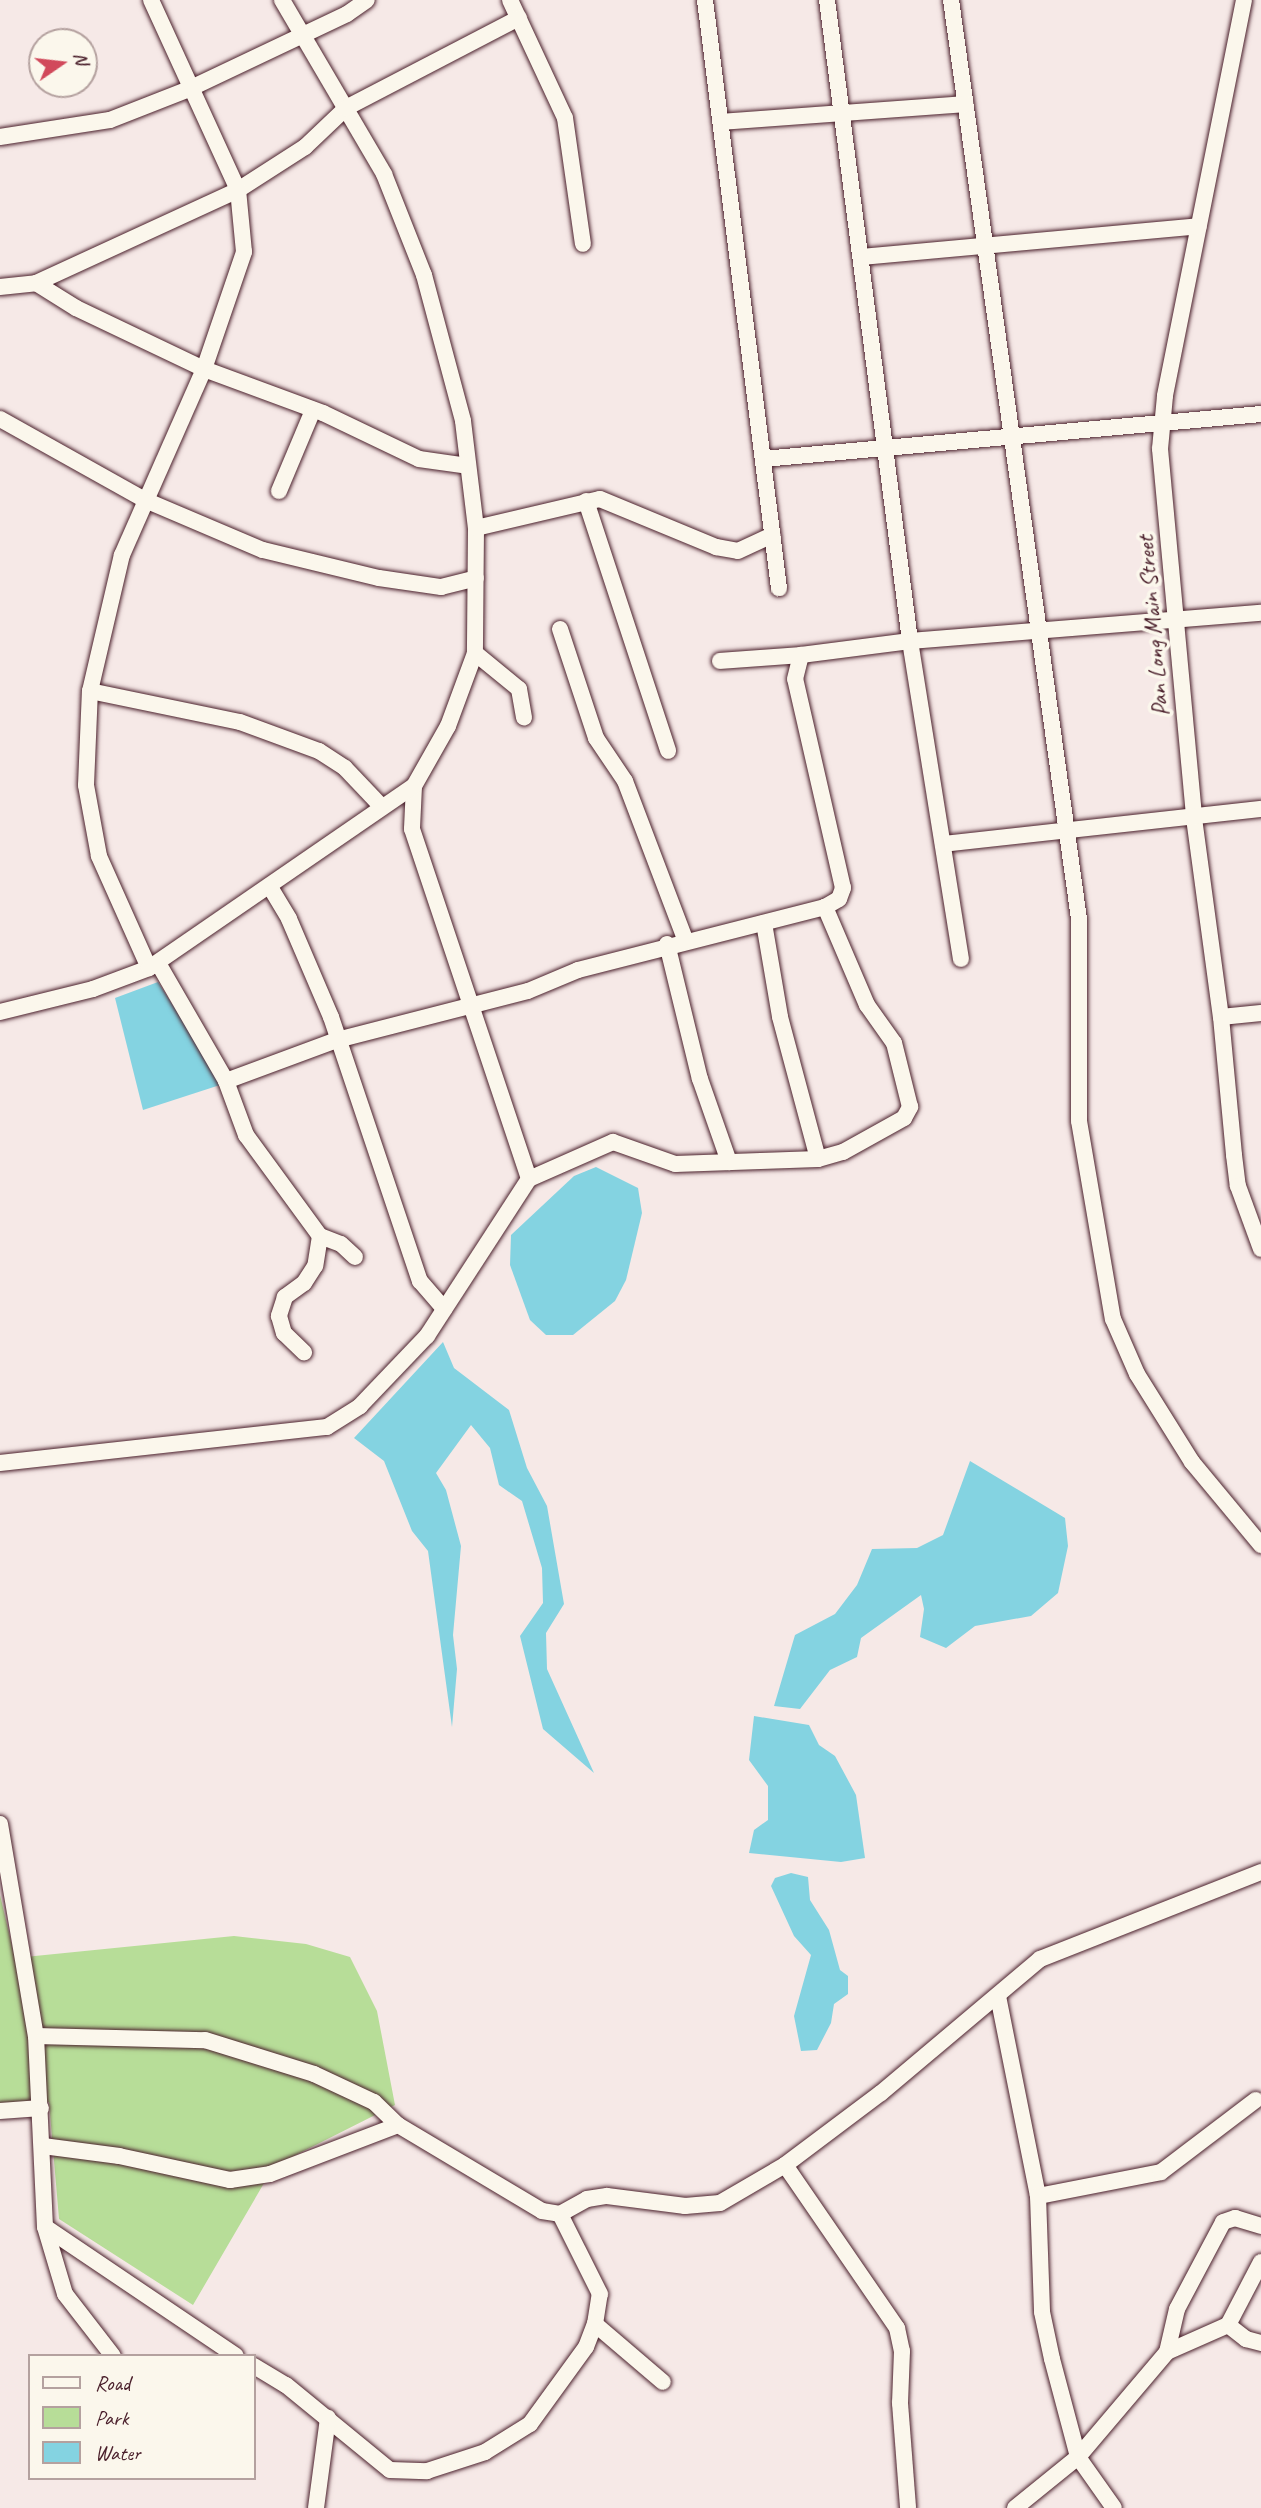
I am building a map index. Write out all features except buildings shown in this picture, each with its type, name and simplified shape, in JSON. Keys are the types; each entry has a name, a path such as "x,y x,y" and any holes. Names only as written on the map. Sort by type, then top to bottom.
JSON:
{"street":[{"path":"150,0 238,190 244,252 204,369 122,555 90,691 86,785 99,856 153,965 226,1080 246,1135 320,1236 341,1244 355,1257"},
{"path":"282,0 384,174 424,275 463,421 476,528 475,653 448,726 414,786 412,829 529,1179"},
{"path":"0,137 110,120 189,89 367,0"},
{"path":"510,0 565,118 583,244"},
{"path":"705,0 779,588"},
{"path":"827,0 910,641 961,959"},
{"path":"951,0 1009,439 1079,919 1079,1121 1113,1319 1137,1374 1192,1462 1261,1545"},
{"name":"Pan Long Main Street","path":"1244,0 1161,422 1174,621 1194,818 1221,1017 1238,1186 1261,1250"},
{"path":"0,287 36,284 238,190 305,148 346,108 519,18"},
{"path":"721,122 965,104"},
{"path":"861,257 983,243 1199,226"},
{"path":"36,284 76,308 204,369 313,410 419,459 468,466"},
{"path":"279,491 313,410"},
{"path":"763,459 1009,439 1261,414"},
{"path":"0,419 145,500 263,550 326,566 441,587 476,578"},
{"path":"476,528 586,501 614,502 716,547 738,551 772,535"},
{"path":"586,501 668,751"},
{"path":"720,661 801,655 910,641 1037,634 1261,613"},
{"path":"560,629 596,738 625,781 685,939"},
{"path":"475,653 519,689 524,718"},
{"path":"226,1080 337,1040 471,1006 685,939 825,907 843,896 794,679 801,655"},
{"path":"90,691 240,722 319,751 345,768 382,806"},
{"path":"0,1012 93,989 153,965 414,786"},
{"path":"943,845 1261,809"},
{"path":"270,887 289,919 337,1040 420,1281 444,1309"},
{"path":"0,1463 327,1427 360,1406 427,1336 529,1179 613,1142 675,1164 818,1159 843,1152 904,1118 910,1107 894,1043 867,1005 825,907"},
{"path":"764,923 780,1017 818,1159"},
{"path":"667,944 700,1079 729,1162"},
{"path":"1221,1017 1261,1013"},
{"path":"304,1352 284,1334 279,1315 285,1297 304,1283 315,1266 320,1236"},
{"path":"0,1824 36,2036 46,2227 65,2294 111,2354"},
{"path":"36,2036 205,2039 314,2074 374,2102 398,2125 542,2211 560,2214 587,2199 607,2196 685,2206 720,2203 785,2165 998,1996 1040,1959 1261,1872"},
{"path":"998,1996 1038,2196 1036,2249 1042,2312 1078,2457 1114,2508"},
{"path":"1038,2196 1161,2172 1256,2100"},
{"path":"0,2111 41,2108"},
{"path":"43,2146 119,2155 230,2180 271,2174 398,2125"},
{"path":"785,2165 897,2328 902,2351 901,2403 908,2508"},
{"path":"256,2367 328,2418 390,2470 426,2471 485,2452 530,2424 586,2347 594,2325 600,2294 560,2214"},
{"path":"1167,2352 1177,2309 1223,2222 1236,2218 1261,2226"},
{"path":"46,2227 233,2354"},
{"path":"1015,2508 1078,2457 1167,2352 1228,2325 1261,2262"},
{"path":"594,2325 663,2382"},
{"path":"1228,2325 1246,2339 1261,2343"},
{"path":"316,2508 328,2418"}],"green space":[{"path":"0,1895 15,1958 234,1936 306,1944 350,1957 377,2011 395,2105 274,2166 193,2305 59,2219 49,2102 0,2106"}],"water":[{"path":"158,982 223,1084 143,1110 115,998"},
{"path":"596,1167 638,1188 642,1213 626,1280 615,1301 573,1335 546,1335 530,1320 510,1265 511,1235 574,1176"},
{"path":"443,1342 454,1368 509,1410 527,1468 547,1506 564,1604 546,1633 547,1669 594,1773 543,1729 520,1636 543,1603 542,1568 522,1501 499,1485 490,1448 471,1425 436,1473 446,1490 461,1546 453,1635 457,1669 452,1727 428,1551 412,1531 384,1461 354,1438"},
{"path":"970,1461 1065,1518 1068,1546 1058,1593 1031,1616 975,1626 946,1648 920,1637 924,1609 921,1595 861,1638 857,1657 830,1670 800,1709 774,1706 795,1635 835,1614 857,1585 872,1549 917,1548 943,1535"},
{"path":"754,1716 809,1725 819,1745 835,1756 856,1795 865,1858 841,1862 749,1853 754,1830 768,1820 768,1786 749,1760"},
{"path":"791,1873 808,1877 810,1900 829,1930 840,1970 848,1976 848,1994 834,2004 831,2023 817,2050 801,2051 794,2016 811,1955 794,1936 771,1886 775,1878"}]}
